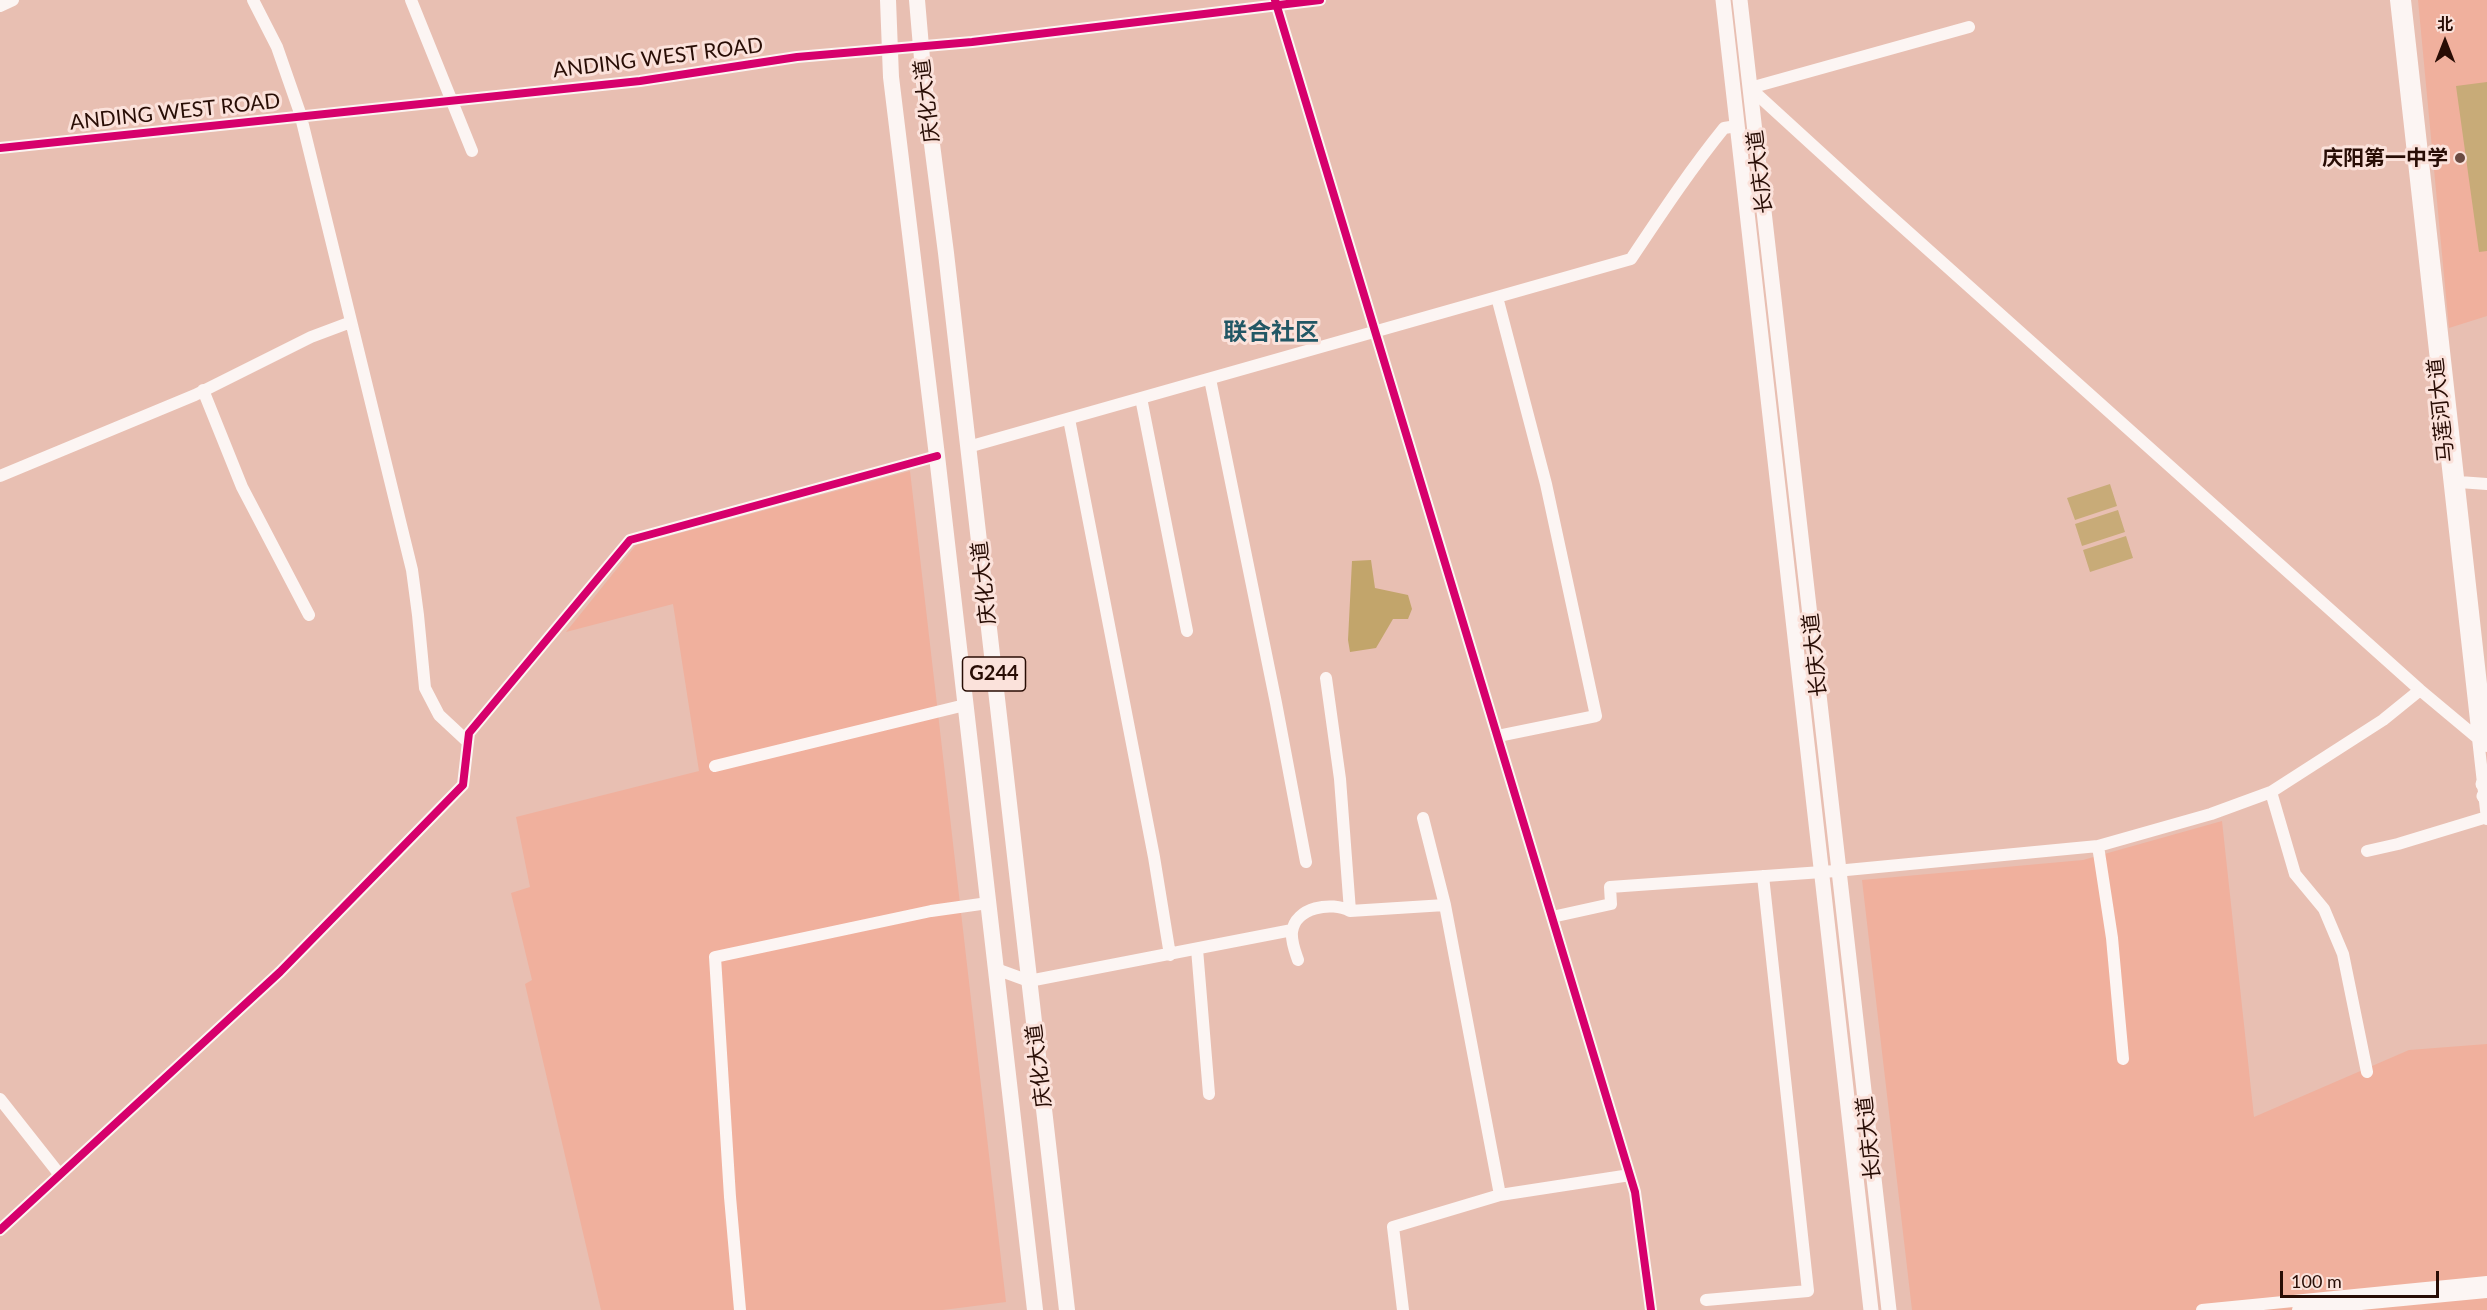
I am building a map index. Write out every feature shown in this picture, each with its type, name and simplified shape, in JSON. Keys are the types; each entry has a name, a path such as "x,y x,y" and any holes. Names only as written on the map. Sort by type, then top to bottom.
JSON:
{"highway":[{"name":"庆化大道","path":"888,0 891,77 1035,1310"},
{"name":"庆化大道","path":"917,0 1067,1310"}],"main road":[{"name":"长庆大道","path":"1723,0 1871,1310"},
{"name":"长庆大道","path":"1740,0 1889,1310"}],"street":[{"path":"0,6 13,0"},
{"path":"253,0 277,47 300,113 412,570 425,688 439,715 468,742"},
{"path":"411,0 472,151"},
{"name":"ANDING WEST ROAD","path":"920,42 1251,0"},
{"name":"ANDING WEST ROAD","path":"0,148 451,96 640,81 890,45 1320,0"},
{"name":"马莲河大道","path":"2396,0 2484,741"},
{"name":"马莲河大道","path":"2405,0 2484,741 2487,818"},
{"path":"1276,3 1635,1192 1651,1310"},
{"path":"1750,88 1969,27"},
{"path":"1750,88 2420,690 2484,741"},
{"name":"ANDING WEST ROAD","path":"0,140 300,113"},
{"path":"968,447 1631,259 1675,192 1708,149 1724,129 1737,126"},
{"path":"1497,297 1546,484 1596,716 1498,736"},
{"path":"0,476 195,395 311,337 351,322"},
{"path":"1210,379 1274,691 1306,862"},
{"path":"203,390 242,487 309,615"},
{"path":"1141,398 1187,631"},
{"path":"1069,419 1154,857 1170,955"},
{"path":"0,1230 280,972 463,785 469,733 630,540 937,456"},
{"path":"2458,482 2487,484"},
{"path":"1326,678 1340,779 1350,911"},
{"path":"1552,917 1611,904 1610,887 1822,872 2098,846 2211,814 2271,792 2383,720 2420,690"},
{"path":"715,766 965,705"},
{"path":"2271,792 2295,874 2324,909 2339,943 2367,1072"},
{"path":"1423,818 1445,905 1500,1195"},
{"path":"2367,851 2487,818"},
{"path":"2098,846 2112,938 2123,1059"},
{"path":"1706,1300 1808,1291 1763,876"},
{"path":"740,1310 730,1197 715,957 931,911 988,903"},
{"path":"996,969 1029,981 1197,950 1292,930 1305,914 1327,905 1340,905 1350,911 1445,905"},
{"path":"1292,930 1292,941 1298,960"},
{"path":"1197,950 1209,1094"},
{"path":"0,1099 60,1175"},
{"path":"1396,1226 1500,1195 1630,1175"},
{"path":"1396,1226 1403,1310"},
{"path":"1396,1226 1410,1310"},
{"path":"2202,1310 2487,1282"},
{"path":"2298,1310 2487,1292"}],"shaded area":[{"name":"庆阳第一中学","path":"2418,0 2487,0 2487,316 2449,328"},
{"path":"2487,82 2487,251 2479,252 2456,86"},
{"path":"910,471 1006,1302 943,1310 601,1310 525,984 532,980 511,893 530,887 516,817 699,771 673,604 566,632 636,545"},
{"path":"2110,484 2117,506 2075,520 2067,498"},
{"path":"2118,510 2125,532 2082,546 2075,524"},
{"path":"2126,536 2133,558 2090,572 2083,550"},
{"path":"1371,560 1375,588 1408,595 1412,609 1408,619 1393,619 1376,648 1350,652 1348,640 1352,561"},
{"path":"2222,821 2254,1117 2409,1050 2487,1044 2487,1310 1912,1310 1862,880 2083,860"}],"cycle path":[{"path":"1275,0 1635,1192 1651,1310"},
{"path":"0,148 640,81 797,57 972,42 1320,0"},
{"path":"0,1230 280,972 463,785 469,733 630,540 937,456"}],"place":[{"name":"庆阳第一中学","path":"2460,158"}],"district":[{"name":"联合社区","path":"1271,332"}]}
